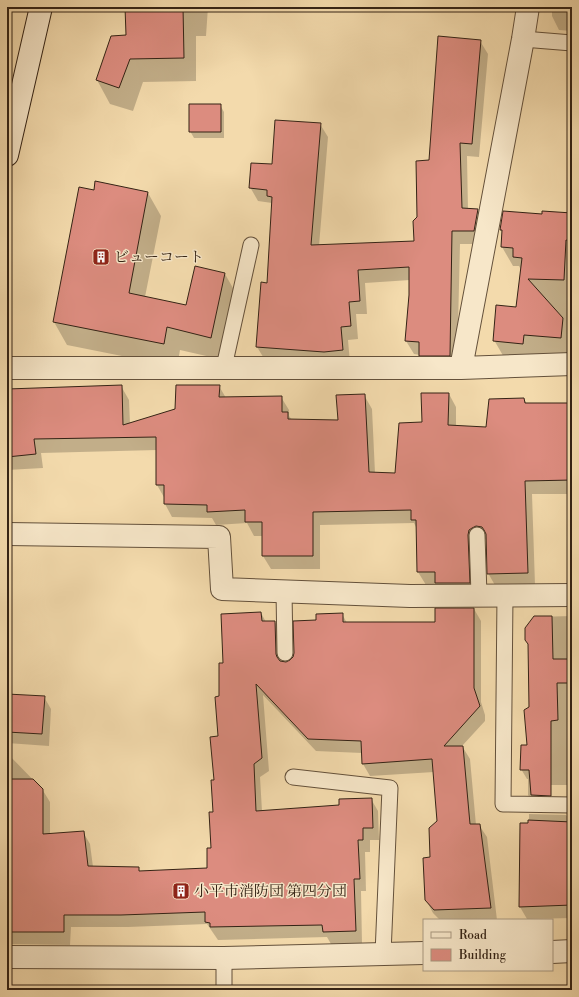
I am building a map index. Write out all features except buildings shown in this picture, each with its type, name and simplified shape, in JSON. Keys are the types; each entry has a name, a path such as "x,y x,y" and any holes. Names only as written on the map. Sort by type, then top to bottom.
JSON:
{"street":[{"path":"7,155 42,7"},
{"path":"461,368 528,7"},
{"path":"7,368 461,368 572,364"},
{"path":"7,534 219,536 222,589 410,596 572,596"},
{"path":"553,952 572,951"},
{"path":"7,958 224,958 423,954"}],"lane":[{"path":"523,39 572,43"},
{"path":"224,367 251,245"},
{"path":"477,535 479,595"},
{"path":"284,591 285,653"},
{"path":"505,595 503,804 572,805"},
{"path":"293,777 390,788 383,954"},
{"path":"224,958 224,990"}],"place":[{"name":"ビューコート","path":"101,257"},
{"name":"小平市消防団 第四分団","path":"181,891"}]}
